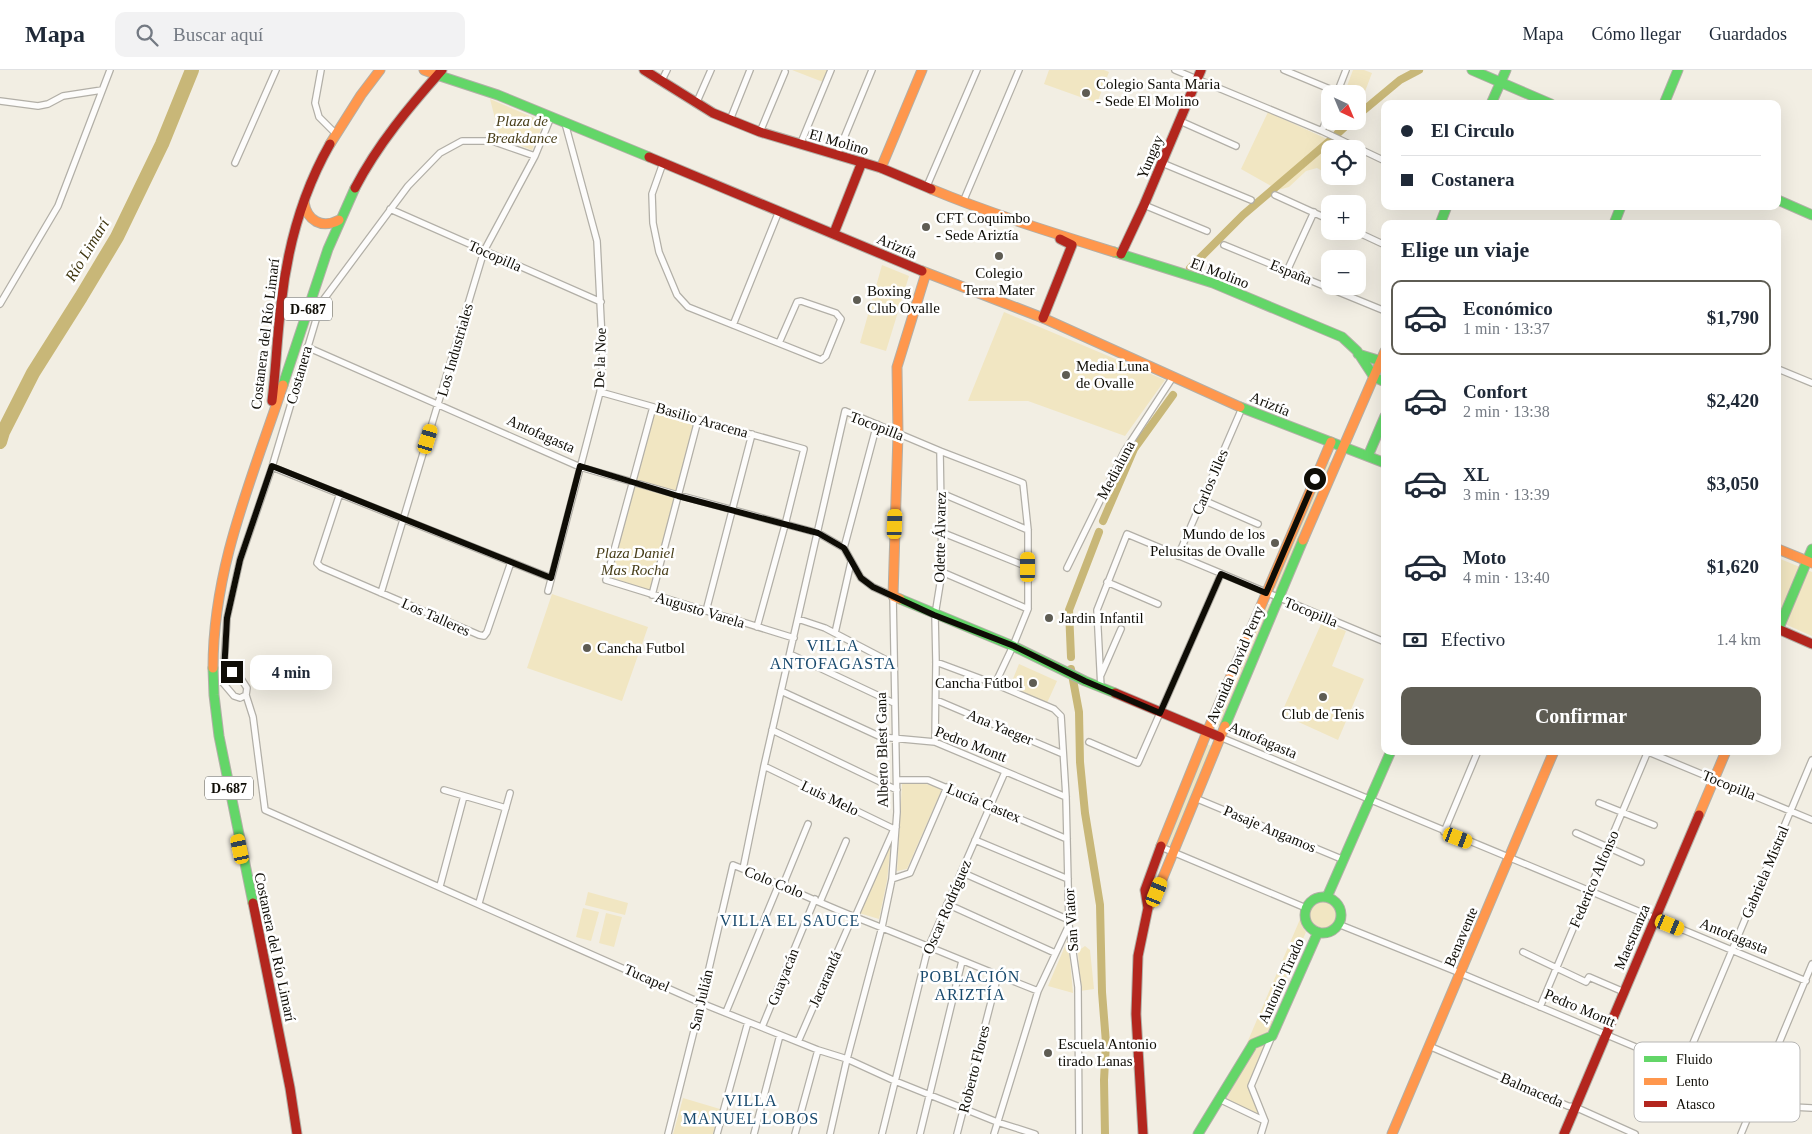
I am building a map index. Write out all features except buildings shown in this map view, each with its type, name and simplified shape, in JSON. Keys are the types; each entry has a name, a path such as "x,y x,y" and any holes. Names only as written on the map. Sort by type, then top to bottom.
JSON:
{"main road":[{"name":"Costanera del Río Limarí","path":"263,444 275,381 284,278 290,248 304,202 319,165 336,133 358,98 380,70"},
{"name":"Ariztía","path":"424,70 440,73 498,95 663,162 926,273 1043,318 1242,408 1381,461"},
{"name":"El Molino","path":"644,70 696,104 760,132 881,168 963,202 1034,227 1213,283 1342,337 1358,354 1374,377"},
{"path":"881,168 922,70"},
{"name":"Yungay","path":"1121,254 1144,205 1201,70"},
{"path":"1472,70 1542,100"},
{"path":"1494,100 1506,70"},
{"path":"1666,100 1678,70"},
{"name":"Costanera del Río Limarí","path":"297,1134 290,1088 218,736 214,678 216,616 226,560 304,318 339,220 354,188 380,146 410,107 440,73"},
{"path":"834,233 862,162"},
{"path":"1781,201 1812,215"},
{"path":"304,202 307,215 317,224 326,225 339,220"},
{"name":"El Molino","path":"1034,227 1072,245 1043,318"},
{"name":"Alberto Blest Gana","path":"893,596 898,434 897,366 926,273"},
{"name":"El Molino","path":"1358,354 1381,361"},
{"name":"Avenida David Perry","path":"1142,1134 1136,1014 1138,956 1148,908 1157,892 1278,598 1381,361"},
{"path":"1374,377 1381,380"},
{"path":"1368,456 1381,425"},
{"name":"Avenida David Perry","path":"1148,908 1146,890 1161,847 1207,732 1331,442"},
{"path":"1781,624 1810,562 1812,549"},
{"path":"1781,550 1810,562"},
{"name":"Antofagasta","path":"893,596 934,615 1014,646 1101,688 1220,737"},
{"path":"1781,631 1812,644"},
{"path":"1328,898 1389,755"},
{"name":"Benavente","path":"1392,1134 1552,755"},
{"name":"Maestranza","path":"1564,1134 1724,755"},
{"path":"1328,898 1336,903 1339,908 1340,919 1338,924 1329,931 1318,932 1308,925 1305,914 1306,908 1315,899 1328,898"},
{"name":"Antonio Tirado","path":"1198,1134 1253,1044 1272,1036 1318,932"}],"street":[{"path":"0,304 58,206 110,70"},
{"path":"235,163 276,70"},
{"path":"321,70 315,103 319,117 336,133"},
{"path":"661,82 667,70"},
{"path":"696,104 711,70"},
{"path":"730,120 750,70"},
{"path":"800,145 831,70"},
{"path":"837,155 872,70"},
{"path":"927,186 977,70"},
{"path":"963,202 1019,70"},
{"path":"1175,70 1322,131 1381,159"},
{"path":"1284,70 1321,86"},
{"path":"1340,85 1346,70"},
{"path":"760,132 785,72"},
{"path":"0,101 38,106 48,104 63,96 102,90"},
{"name":"Los Industriales","path":"381,593 484,252 535,156 551,117"},
{"path":"1180,121 1236,146"},
{"name":"De la Noe","path":"548,591 600,392 603,360 597,241 565,123"},
{"name":"Costanera","path":"246,695 240,698 234,696 223,683 227,618 240,560 272,466 322,303 408,186 440,153 462,141 492,141 535,156"},
{"path":"663,162 652,194 653,223 659,252 677,295 688,307 778,344 821,360 826,356 841,319 836,313 801,301 797,302 778,344"},
{"path":"1162,163 1251,200"},
{"path":"1275,195 1321,216"},
{"path":"1144,205 1207,231"},
{"name":"Tocopilla","path":"390,209 601,302"},
{"path":"733,325 779,211"},
{"path":"1288,271 1314,212"},
{"path":"1366,236 1381,243"},
{"name":"España","path":"1224,245 1381,309"},
{"name":"Antofagasta","path":"307,347 580,466 678,496 818,533 844,548 861,578 873,587 893,596"},
{"path":"1781,370 1812,383"},
{"name":"Medialuna","path":"1067,568 1124,452 1173,376"},
{"name":"Basilio Aracena","path":"600,392 804,449 785,525"},
{"path":"633,482 653,407"},
{"name":"Carlos Jiles","path":"1178,556 1242,408"},
{"name":"Tocopilla","path":"818,533 845,411 1023,483 1028,530"},
{"path":"652,595 698,420"},
{"path":"844,548 876,424"},
{"path":"706,611 752,434"},
{"name":"Odette Álvarez","path":"935,742 936,662 934,615 942,572 940,451"},
{"path":"272,466 551,578"},
{"name":"Augusto Varela","path":"633,482 606,580 794,638"},
{"name":"Los Talleres","path":"340,493 317,563 321,567 479,636 484,636 487,632 510,562"},
{"path":"936,662 995,684 1014,646 1028,609 1028,530 941,493"},
{"path":"1202,500 1258,524"},
{"path":"757,627 785,525"},
{"path":"941,532 1028,567"},
{"path":"743,869 772,730 818,533"},
{"name":"Tocopilla","path":"1106,582 1126,534 1381,640"},
{"path":"835,633 851,562"},
{"path":"942,572 1028,609"},
{"path":"1089,742 1138,763 1221,574"},
{"path":"1101,688 1097,610 1106,582 1158,604"},
{"name":"Alberto Blest Gana","path":"830,1134 847,1059 882,927 892,879 897,790 893,596"},
{"path":"216,616 227,618"},
{"path":"798,619 825,628 894,664"},
{"path":"1101,677 1121,629"},
{"path":"790,654 894,703"},
{"path":"224,673 232,672 240,678 247,688 246,695"},
{"name":"San Viator","path":"995,684 1054,709 1060,716 1066,797 1069,923 1078,987 1079,1134"},
{"name":"Pedro Montt","path":"782,691 881,738 935,742 1066,797"},
{"name":"Tucapel","path":"246,695 253,718 265,810 479,903 701,1003 818,1050 847,1059 895,1081 997,1122 1034,1134"},
{"name":"Ana Yaeger","path":"936,700 1063,754"},
{"path":"772,730 897,790"},
{"name":"Antofagasta","path":"1220,737 1444,832 1509,857 1806,981"},
{"path":"1444,832 1476,755"},
{"name":"Federico Alfonso","path":"1540,1007 1646,755"},
{"name":"Tocopilla","path":"1654,755 1812,820"},
{"name":"Gabriela Mistral","path":"1693,1042 1812,760"},
{"name":"Luis Melo","path":"764,766 895,828"},
{"name":"Oscar Rodríguez","path":"882,1134 928,948 1005,772"},
{"name":"Lucía Castex","path":"897,780 928,780 1067,839"},
{"path":"892,879 910,873 947,787"},
{"path":"444,790 506,808"},
{"path":"479,903 510,794"},
{"path":"440,886 464,796"},
{"name":"Pasaje Angamos","path":"1195,798 1344,860"},
{"path":"1599,802 1654,825"},
{"path":"726,1012 808,824"},
{"name":"Jacarandá","path":"798,1042 895,828"},
{"path":"1576,833 1641,862"},
{"name":"Guayacán","path":"762,1027 817,900 846,840"},
{"path":"975,840 1068,879"},
{"path":"1161,847 1306,908"},
{"name":"Colo Colo","path":"733,865 928,948 1038,991"},
{"name":"San Julián","path":"668,1134 733,865"},
{"path":"961,872 1069,923 1038,991 994,1134"},
{"path":"947,904 1055,953"},
{"name":"Pedro Montt","path":"1338,924 1634,1046"},
{"path":"1523,952 1586,982 1589,977 1624,992"},
{"path":"920,1134 962,961"},
{"path":"1780,1042 1812,964"},
{"name":"Roberto Flores","path":"957,1134 998,975"},
{"path":"717,1134 748,1022"},
{"path":"754,1134 780,1035"},
{"path":"1261,1134 1266,1121 1251,1086 1272,1036"},
{"name":"Balmaceda","path":"1429,1046 1635,1134"},
{"path":"795,1134 818,1050"},
{"path":"1219,1100 1266,1121"},
{"path":"1741,1134 1746,1122"}],"green space":[{"path":"792,70 828,70 823,82"},
{"name":"Colegio Santa Maria - Sede El Molino","path":"1049,70 1104,70 1109,72 1097,103 1044,84"},
{"path":"1353,70 1364,70 1372,73 1366,89 1366,85 1347,85"},
{"name":"Plaza de Breakdance","path":"490,99 544,122 532,150 500,138"},
{"path":"1268,112 1329,140 1321,140 1321,170 1317,168 1306,171 1289,187 1278,190 1241,169"},
{"path":"882,265 909,276 886,351 860,343"},
{"name":"Media Luna de Ovalle","path":"1004,312 1165,380 1125,436 1028,401 968,401"},
{"path":"654,410 695,421 676,493 635,481"},
{"path":"1326,463 1332,463 1278,589 1276,589 1273,586"},
{"name":"Plaza Daniel Mas Rocha","path":"634,484 676,497 650,593 606,580"},
{"path":"1781,559 1812,572 1812,636 1781,622"},
{"name":"Cancha Futbol","path":"552,594 648,627 622,701 527,668"},
{"path":"1266,604 1271,604 1219,727 1214,725"},
{"name":"Club de Tenis","path":"1322,622 1346,631 1332,666 1364,679 1338,740 1281,714"},
{"name":"Cancha Fútbol","path":"1019,664 1057,681 1047,703 1010,686"},
{"path":"1207,744 1212,746 1172,844 1168,846 1166,845"},
{"path":"902,784 926,784 942,789 907,869 897,871"},
{"path":"891,842 887,881 879,919 859,913"},
{"path":"588,892 628,903 625,915 585,905"},
{"path":"1323,902 1332,906 1336,915 1332,924 1323,928 1314,924 1310,915 1314,906"},
{"path":"583,908 599,912 591,941 576,937"},
{"path":"606,913 622,917 614,947 599,943"},
{"path":"1301,917 1303,928 1306,932 1270,1015 1273,1023 1267,1033 1247,1043"},
{"path":"1068,939 1073,993 1048,986"},
{"path":"1085,946 1090,950 1094,989 1080,991 1078,951"},
{"path":"1266,1042 1249,1086 1261,1116 1226,1100 1254,1048"},
{"path":"683,1098 720,1109 713,1134 673,1134"}],"waterway":[{"name":"Río Limarí","path":"0,442 3,432 33,373 117,237 162,144 192,70"},
{"path":"1366,108 1400,80 1419,70"},
{"path":"1337,134 1341,130"},
{"path":"1190,268 1243,215 1333,138"},
{"path":"1103,521 1134,449 1173,395"},
{"path":"1071,657 1069,610 1099,532"},
{"path":"1071,669 1079,712 1080,762 1085,813 1100,905 1102,992 1106,1043 1104,1080 1105,1134"}],"traffic: fast":[{"path":"1472,70 1542,100"},
{"path":"1493,100 1506,70"},
{"path":"1666,100 1678,70"},
{"path":"437,75 498,95 649,157"},
{"path":"283,385 328,249 355,188"},
{"path":"1781,201 1812,215"},
{"path":"1442,220 1445,210"},
{"path":"1616,220 1619,210"},
{"path":"1114,252 1213,283 1342,337 1357,351 1374,377 1381,380"},
{"path":"1358,354 1381,361"},
{"path":"1240,407 1381,461"},
{"path":"1368,456 1381,425"},
{"path":"1225,726 1303,540"},
{"path":"1781,623 1812,549"},
{"path":"900,599 1013,646 1085,681 1115,693"},
{"path":"213,668 219,736 253,903"},
{"path":"1327,897 1389,755"},
{"path":"1323,897 1335,903 1341,915 1335,927 1323,933 1311,927 1305,915 1311,903 1323,897"},
{"path":"1198,1134 1253,1044 1272,1036 1318,932"}],"traffic: slow":[{"path":"330,144 361,95 380,70"},
{"path":"424,70 437,75"},
{"path":"881,168 922,70"},
{"path":"931,189 999,215 1114,252"},
{"path":"304,202 308,214 316,222 327,224 339,220"},
{"path":"922,271 1043,318 1240,407"},
{"path":"900,599 893,596 898,434 897,367 926,273"},
{"path":"1303,540 1381,360"},
{"path":"213,668 215,631 227,559 247,489 283,385"},
{"path":"1161,846 1207,732 1331,442"},
{"path":"1781,550 1812,563"},
{"path":"1148,908 1157,892 1225,726"},
{"path":"1392,1134 1552,755"},
{"path":"1699,815 1724,755"}],"traffic: jam":[{"path":"355,188 395,126 442,70"},
{"path":"644,70 713,113 760,132 881,168 931,189"},
{"path":"1121,254 1144,205 1201,70"},
{"path":"272,401 287,263 297,222 311,182 330,144"},
{"path":"649,157 922,271"},
{"path":"834,233 862,162"},
{"path":"1043,318 1072,245 1060,239"},
{"path":"1781,630 1812,644"},
{"path":"1115,693 1220,737"},
{"path":"1564,1134 1699,815"},
{"path":"1143,1134 1136,1014 1138,956 1148,908 1145,890 1161,846"},
{"path":"253,903 290,1088 297,1134"}],"place":[{"name":"Colegio Santa Maria - Sede El Molino","path":"1086,93"},
{"name":"CFT Coquimbo - Sede Ariztía","path":"926,227"},
{"name":"Colegio Terra Mater","path":"999,256"},
{"name":"Boxing Club Ovalle","path":"857,300"},
{"name":"Media Luna de Ovalle","path":"1066,375"},
{"name":"Mundo de los Pelusitas de Ovalle","path":"1275,543"},
{"name":"Jardin Infantil","path":"1049,618"},
{"name":"Cancha Futbol","path":"587,648"},
{"name":"Cancha Fútbol","path":"1033,683"},
{"name":"Club de Tenis","path":"1323,697"},
{"name":"Escuela Antonio tirado Lanas","path":"1048,1053"}],"district":[{"name":"VILLA ANTOFAGASTA","path":"833,654"},
{"name":"VILLA EL SAUCE","path":"790,920"},
{"name":"POBLACIÓN ARIZTÍA","path":"970,985"},
{"name":"VILLA MANUEL LOBOS","path":"751,1109"}],"route":[{"path":"232,672 224,673 227,618 240,560 272,466 551,578 580,466 678,496 818,533 844,548 861,578 873,587 934,615 1014,646 1085,681 1160,713 1221,574 1266,593 1315,479"}]}
